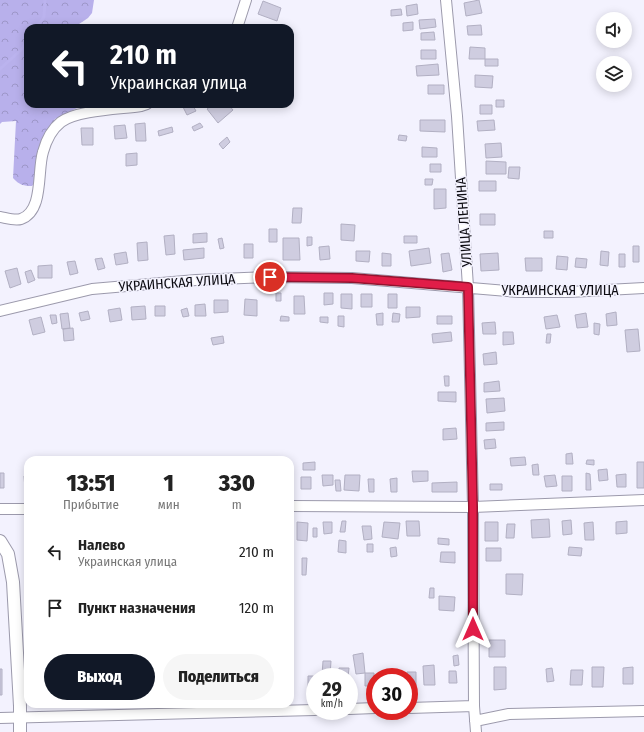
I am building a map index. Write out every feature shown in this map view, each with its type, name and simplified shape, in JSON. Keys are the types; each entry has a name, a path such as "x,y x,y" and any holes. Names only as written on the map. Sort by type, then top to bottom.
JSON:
{"street":[{"path":"238,24 246,0"},
{"name":"УЛИЦА ЛЕНИНА","path":"446,0 457,116 468,287 473,507 474,706 476,732"},
{"path":"0,217 11,219 21,218 32,211 38,195 42,153 53,129 63,121 79,114 126,108"},
{"name":"УКРАИНСКАЯ УЛИЦА","path":"0,311 92,289 196,280 270,277 352,278 518,292 569,292 644,288"},
{"path":"294,506 473,507 644,500"},
{"path":"0,509 24,509"},
{"path":"0,541 8,554 13,582 20,706 20,732"},
{"path":"418,708 474,706"},
{"path":"0,718 306,710"},
{"path":"475,720 509,714 644,711"}],"green space":[{"path":"0,0 94,0 92,13 88,18 79,24 24,24 24,108 77,108 55,119 51,125 38,157 37,180 32,186 22,185 13,178 16,121 2,122 0,124"}],"building":[{"path":"479,0 482,13 466,16 464,3"},
{"path":"263,1 281,8 277,21 258,14"},
{"path":"417,4 418,14 407,16 406,6"},
{"path":"401,9 402,15 391,16 391,10"},
{"path":"435,19 436,27 420,29 419,20"},
{"path":"413,22 413,30 403,31 403,23"},
{"path":"481,25 482,35 468,35 467,26"},
{"path":"434,32 435,40 421,40 421,33"},
{"path":"470,47 485,48 485,59 469,59"},
{"path":"421,50 436,50 436,59 421,59"},
{"path":"485,59 498,59 498,66 485,66"},
{"path":"438,64 439,75 417,76 416,66"},
{"path":"475,75 493,76 492,88 475,87"},
{"path":"428,85 444,85 444,94 428,94"},
{"path":"496,100 504,100 504,107 496,107"},
{"path":"480,105 492,105 492,114 480,114"},
{"path":"184,108 194,108 196,111 187,115"},
{"path":"231,108 233,110 218,123 207,109"},
{"path":"420,120 445,120 445,132 420,131"},
{"path":"494,120 495,130 478,131 477,121"},
{"path":"145,123 146,141 136,141 135,124"},
{"path":"200,123 203,127 194,131 192,127"},
{"path":"125,125 127,138 115,139 114,126"},
{"path":"172,127 173,132 159,136 158,131"},
{"path":"81,128 93,128 93,145 82,145"},
{"path":"399,135 407,136 406,141 398,140"},
{"path":"227,137 230,142 223,149 219,144"},
{"path":"501,143 502,157 486,158 485,144"},
{"path":"422,147 437,148 437,157 422,157"},
{"path":"137,153 137,165 126,166 126,154"},
{"path":"486,161 506,162 506,174 486,174"},
{"path":"430,164 441,164 441,172 430,172"},
{"path":"509,167 520,167 519,179 508,178"},
{"path":"425,179 433,179 432,185 425,185"},
{"path":"479,181 496,181 496,191 479,191"},
{"path":"434,189 446,189 446,208 434,209"},
{"path":"293,208 302,208 301,223 292,223"},
{"path":"480,214 495,214 495,225 480,225"},
{"path":"341,224 355,225 354,241 341,240"},
{"path":"269,229 277,229 277,242 269,242"},
{"path":"544,231 553,231 553,238 544,238"},
{"path":"207,233 207,242 193,243 193,234"},
{"path":"174,235 175,254 166,255 164,236"},
{"path":"404,236 417,236 417,243 404,243"},
{"path":"307,237 312,237 312,245 307,246"},
{"path":"222,238 224,248 220,249 218,239"},
{"path":"283,238 299,238 300,260 283,260"},
{"path":"147,242 148,260 138,261 137,243"},
{"path":"244,244 253,244 253,258 244,258"},
{"path":"329,246 330,259 320,260 319,247"},
{"path":"633,246 639,246 639,262 633,262"},
{"path":"204,248 204,258 184,260 183,250"},
{"path":"429,248 431,263 411,266 409,251"},
{"path":"356,251 370,251 369,262 356,261"},
{"path":"601,251 609,252 608,266 600,265"},
{"path":"126,252 128,263 116,265 114,254"},
{"path":"382,253 391,254 391,266 382,266"},
{"path":"449,253 452,270 443,272 441,254"},
{"path":"498,253 499,270 481,271 480,254"},
{"path":"619,254 625,254 625,267 619,267"},
{"path":"557,256 568,257 567,270 556,269"},
{"path":"102,258 105,268 98,270 95,259"},
{"path":"525,258 542,258 542,271 526,271"},
{"path":"576,258 587,259 586,268 575,267"},
{"path":"75,261 78,273 70,275 67,262"},
{"path":"52,265 52,278 38,278 38,266"},
{"path":"17,268 21,284 10,288 5,271"},
{"path":"31,270 35,280 28,283 25,272"},
{"path":"276,293 281,293 281,301 276,301"},
{"path":"324,293 333,293 333,304 324,305"},
{"path":"341,294 352,294 352,309 341,308"},
{"path":"361,294 372,294 372,307 361,307"},
{"path":"388,294 397,294 397,308 388,308"},
{"path":"294,296 304,296 305,314 294,314"},
{"path":"245,299 257,300 257,316 244,315"},
{"path":"214,300 228,300 228,312 214,313"},
{"path":"205,304 206,316 195,316 195,305"},
{"path":"145,306 146,319 132,320 131,307"},
{"path":"155,306 165,306 165,316 155,316"},
{"path":"406,307 420,307 420,317 406,318"},
{"path":"120,308 122,320 110,322 108,310"},
{"path":"187,308 189,316 183,317 181,310"},
{"path":"88,311 90,319 81,321 79,313"},
{"path":"616,312 617,325 607,326 606,314"},
{"path":"68,313 70,328 62,329 60,314"},
{"path":"383,313 383,325 377,325 376,314"},
{"path":"393,313 400,314 399,322 392,322"},
{"path":"586,313 588,327 577,328 575,315"},
{"path":"50,315 56,315 57,323 52,324"},
{"path":"557,315 560,327 546,329 544,317"},
{"path":"281,316 289,317 289,321 280,321"},
{"path":"338,316 344,316 344,327 338,326"},
{"path":"437,316 452,316 452,324 437,324"},
{"path":"41,317 45,332 33,335 29,320"},
{"path":"320,317 328,317 328,323 320,322"},
{"path":"495,322 496,334 483,334 482,323"},
{"path":"594,323 600,324 599,335 594,334"},
{"path":"73,328 74,340 64,341 63,329"},
{"path":"638,329 640,351 627,352 625,330"},
{"path":"451,332 452,341 433,343 432,334"},
{"path":"503,332 513,332 514,344 503,345"},
{"path":"547,334 551,334 550,343 546,343"},
{"path":"223,336 224,343 213,345 211,338"},
{"path":"496,352 497,364 484,365 483,354"},
{"path":"444,376 449,376 449,386 445,386"},
{"path":"499,381 500,391 484,392 484,383"},
{"path":"438,392 456,392 456,402 438,401"},
{"path":"504,398 505,411 487,413 486,399"},
{"path":"504,422 504,430 486,431 486,423"},
{"path":"456,428 457,439 443,440 443,429"},
{"path":"495,439 496,448 485,449 484,440"},
{"path":"572,453 573,464 566,464 566,454"},
{"path":"525,457 526,465 511,466 510,458"},
{"path":"587,460 594,460 594,465 586,464"},
{"path":"315,462 315,470 303,470 303,463"},
{"path":"637,462 644,462 644,488 637,488"},
{"path":"538,464 539,475 533,475 532,465"},
{"path":"607,469 608,480 599,481 598,470"},
{"path":"412,471 428,471 428,481 413,482"},
{"path":"0,473 4,473 4,488 0,488"},
{"path":"586,473 590,474 591,490 586,490"},
{"path":"626,474 626,487 617,487 616,475"},
{"path":"322,475 333,475 333,485 323,486"},
{"path":"345,475 360,475 359,491 344,490"},
{"path":"555,475 557,486 546,487 544,476"},
{"path":"562,476 572,476 572,491 562,491"},
{"path":"301,477 311,477 311,489 301,489"},
{"path":"397,478 397,492 391,492 390,479"},
{"path":"368,479 374,479 374,492 369,492"},
{"path":"335,480 340,480 341,491 336,491"},
{"path":"457,482 457,492 432,492 432,483"},
{"path":"490,484 502,484 502,490 490,490"},
{"path":"549,519 550,537 532,538 531,520"},
{"path":"571,520 572,534 563,535 562,521"},
{"path":"342,521 346,521 345,532 340,532"},
{"path":"406,521 419,521 420,536 407,536"},
{"path":"627,521 627,533 616,534 616,522"},
{"path":"297,522 308,523 307,541 297,540"},
{"path":"323,522 332,522 332,533 324,534"},
{"path":"384,522 400,523 398,539 382,537"},
{"path":"485,522 498,522 498,541 485,541"},
{"path":"593,522 594,540 585,540 584,523"},
{"path":"507,524 515,524 514,538 506,538"},
{"path":"362,526 371,526 372,539 364,540"},
{"path":"313,528 317,528 317,537 313,537"},
{"path":"438,538 449,539 449,545 438,544"},
{"path":"339,540 346,541 346,553 338,552"},
{"path":"367,544 373,544 373,552 367,552"},
{"path":"396,547 397,556 391,557 390,548"},
{"path":"569,547 582,548 581,556 568,555"},
{"path":"486,548 501,548 501,561 486,561"},
{"path":"441,552 455,552 455,563 440,562"},
{"path":"302,558 307,558 306,575 302,575"},
{"path":"506,574 523,574 522,595 506,594"},
{"path":"430,588 434,588 434,598 429,598"},
{"path":"439,596 455,597 454,611 439,610"},
{"path":"489,640 505,640 505,657 489,657"},
{"path":"363,653 365,673 358,674 358,668 355,668 353,655"},
{"path":"458,655 459,665 454,666 453,656"},
{"path":"323,661 331,661 331,668 322,668"},
{"path":"434,665 435,685 424,685 423,666"},
{"path":"494,667 506,667 506,689 494,690"},
{"path":"592,667 604,667 603,687 592,687"},
{"path":"633,667 633,684 623,684 623,668"},
{"path":"552,668 554,681 547,682 546,669"},
{"path":"0,669 2,669 2,695 0,695"},
{"path":"571,670 583,670 582,685 570,685"},
{"path":"449,671 456,671 457,683 449,683"},
{"path":"365,673 366,673 366,686"}],"waterway":[{"path":"39,24 44,17 45,0"},
{"path":"0,69 24,46"}],"route":[{"path":"270,277 352,278 468,287 473,507 473,629"}]}
